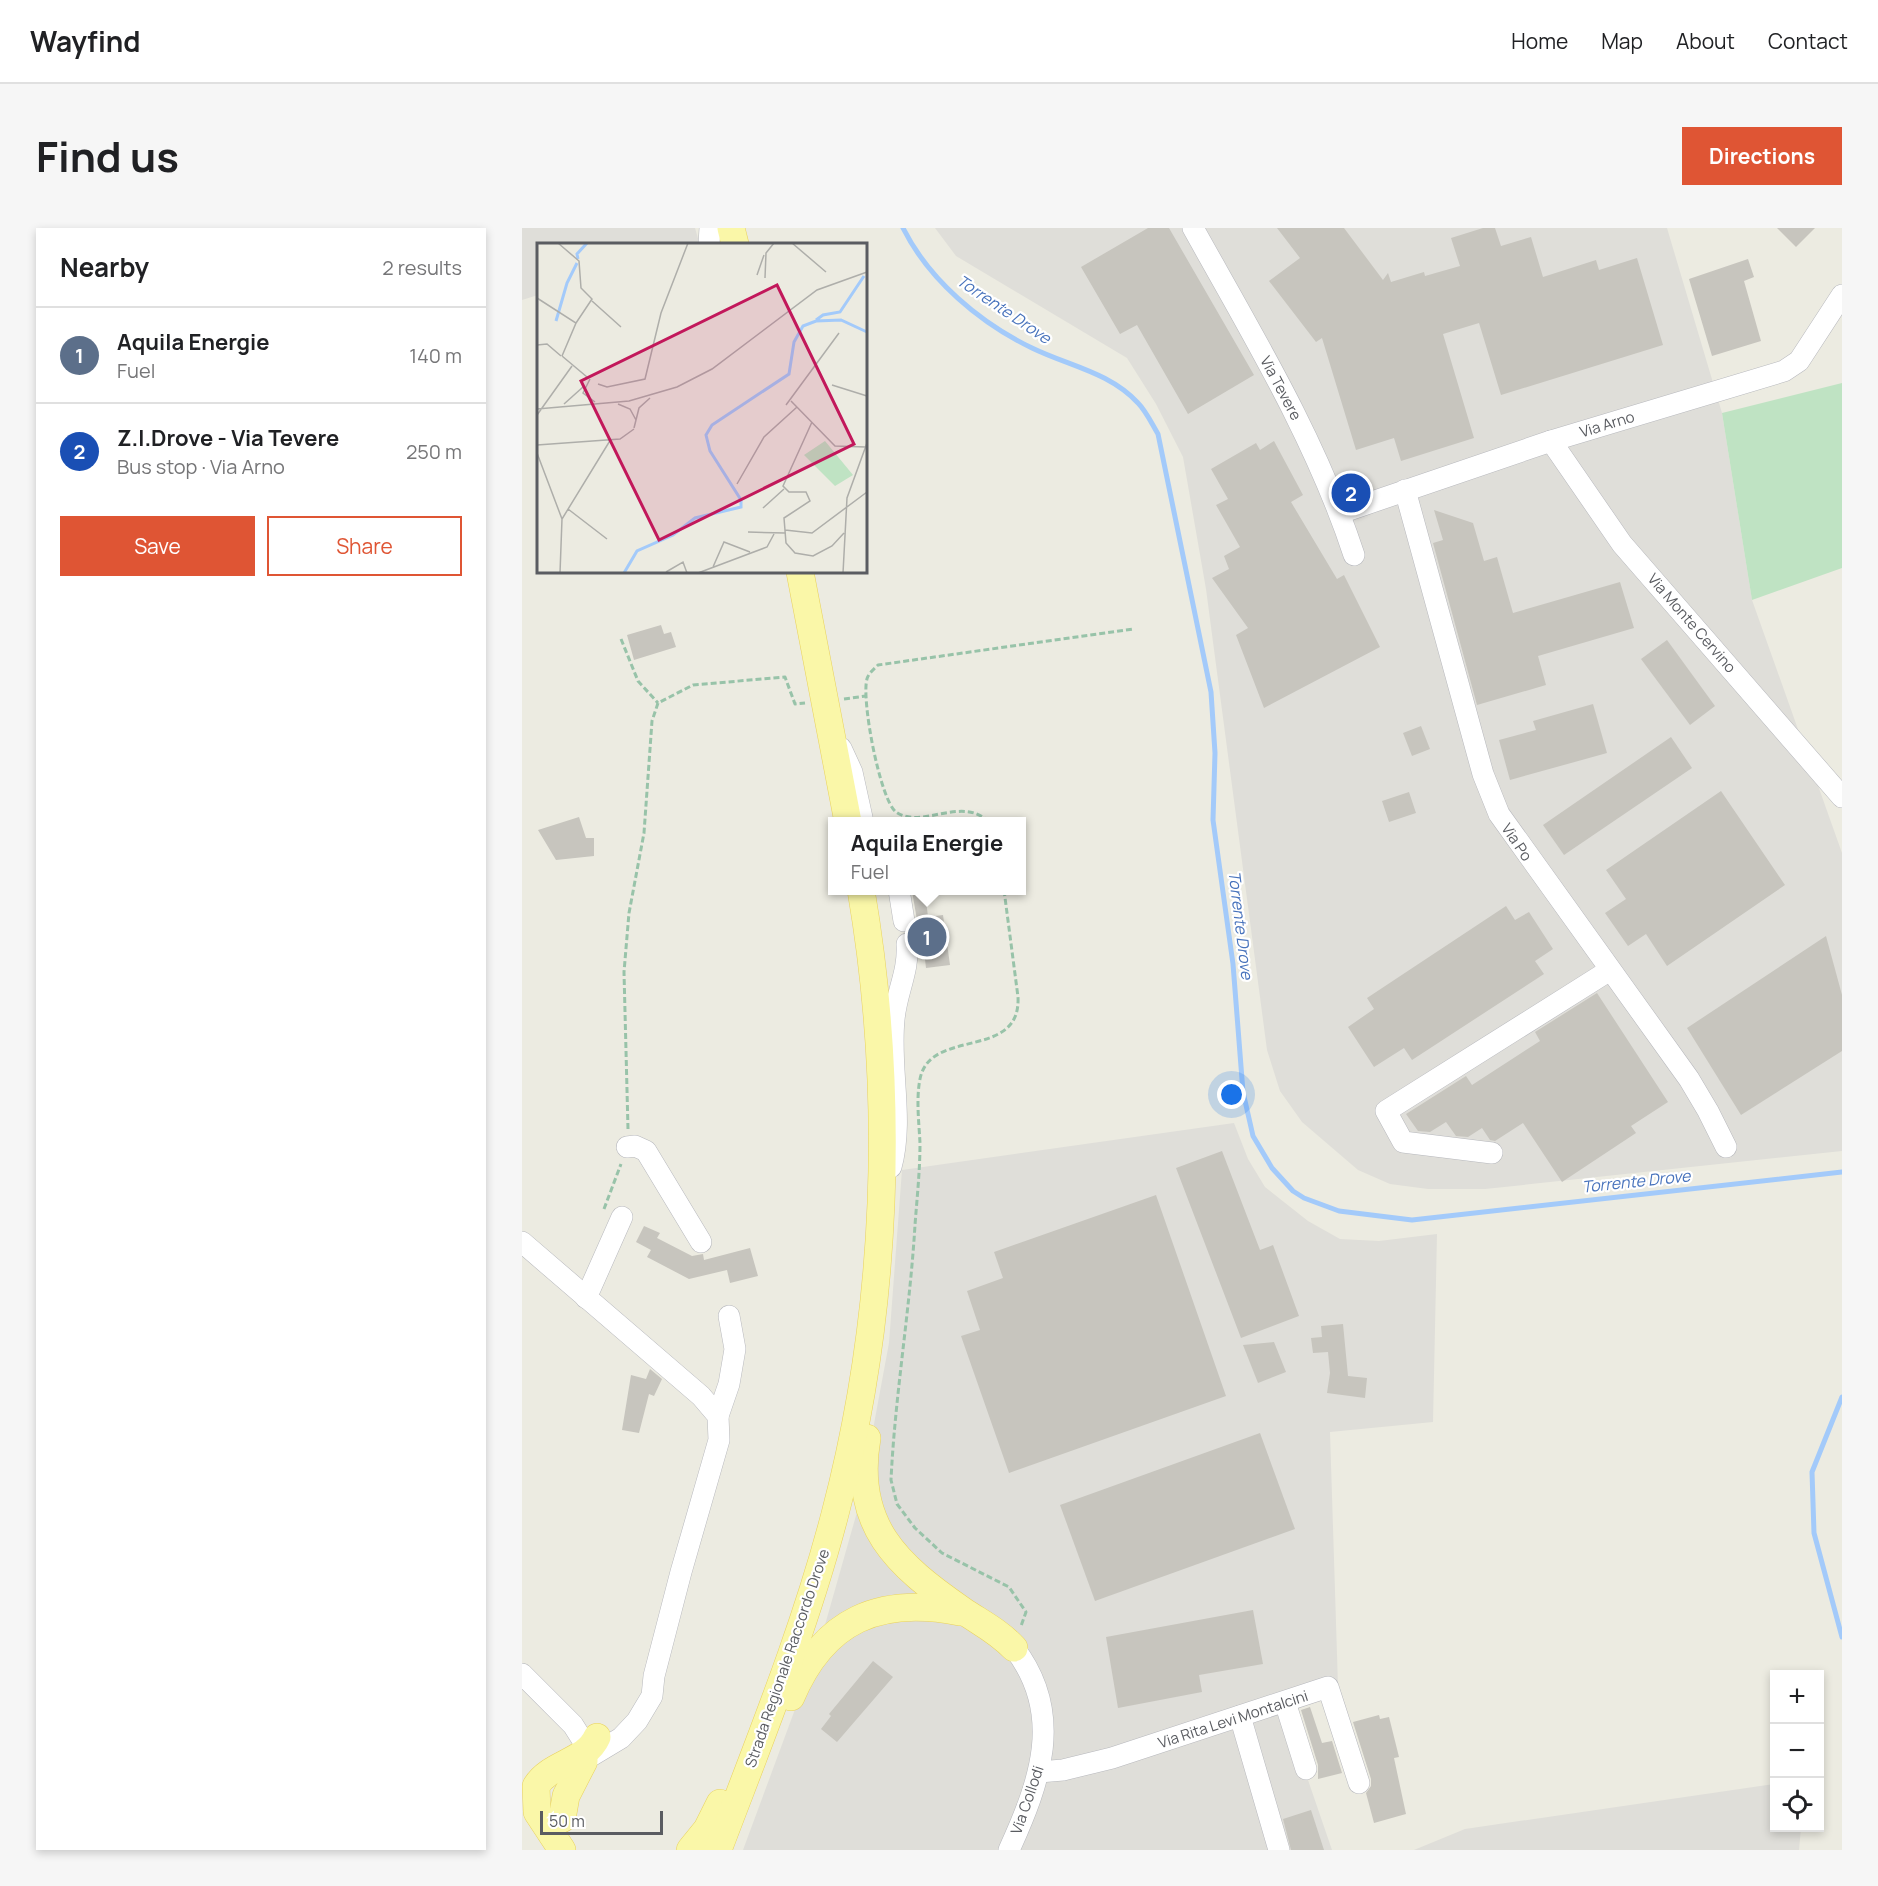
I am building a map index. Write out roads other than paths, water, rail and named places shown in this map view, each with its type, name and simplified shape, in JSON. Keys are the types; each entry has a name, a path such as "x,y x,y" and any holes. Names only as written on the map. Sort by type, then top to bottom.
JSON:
{"main road":[{"path":"731,228 735,243"},
{"path":"800,573 847,817"},
{"name":"Strada Regionale Raccordo Drove","path":"718,1850 792,1652 829,1535 844,1479 858,1406 877,1265 880,1192 879,1046 871,956 862,895"},
{"path":"877,1265 884,1318 865,1455 868,1502 880,1534 898,1560 921,1581 967,1614 995,1630 1014,1648"},
{"path":"690,1850 707,1829 719,1805 800,1591 829,1535"},
{"path":"733,1850 797,1685 806,1667 825,1642 862,1617 892,1607 927,1606 967,1614"},
{"path":"562,1850 543,1821 526,1787 591,1747 588,1747"},
{"path":"543,1821 566,1796 588,1747"},
{"path":"543,1821 574,1850"}],"street":[{"path":"709,243 710,228"},
{"name":"Via Tevere","path":"1193,228 1287,397 1340,513 1354,555"},
{"name":"Via Arno","path":"1340,513 1551,441 1784,371 1799,361 1842,295"},
{"name":"Via Monte Cervino","path":"1551,441 1609,529 1842,797"},
{"name":"Via Po","path":"1405,490 1493,801 1514,838 1693,1086 1726,1147"},
{"path":"831,735 848,762 862,817"},
{"path":"900,895 904,921"},
{"path":"880,1192 890,1171 895,1152 894,1020 906,972 907,944"},
{"path":"1492,1154 1403,1142 1386,1111 1610,970"},
{"path":"627,1147 635,1146 646,1151 700,1242"},
{"path":"586,1298 612,1214"},
{"path":"522,1242 702,1396 718,1416"},
{"path":"522,1674 573,1725 588,1747 630,1712 654,1677 719,1440 718,1416 729,1384 735,1349 729,1316"},
{"name":"Via Collodi","path":"1014,1648 1030,1673 1040,1699 1044,1736 1039,1772 1014,1847"},
{"name":"Via Rita Levi Montalcini","path":"1039,1772 1058,1771 1112,1758 1329,1687 1359,1783"},
{"path":"1285,1702 1306,1769"},
{"path":"1240,1716 1279,1850"}],"waterway":[{"name":"Torrente Drove","path":"903,228 927,265 975,313 1032,348 1101,377 1127,392 1141,406 1158,434 1211,692 1215,753 1213,820 1233,964 1243,1092 1253,1136 1272,1168 1293,1191 1304,1198 1339,1211 1412,1220 1842,1172"},
{"name":"Torrente Drove","path":"1842,1397 1812,1472 1814,1533 1842,1637"}],"place":[{"name":"Z.I.Drove - Via Tevere","path":"1351,493"},
{"name":"Aquila Energie","path":"927,937"}]}
